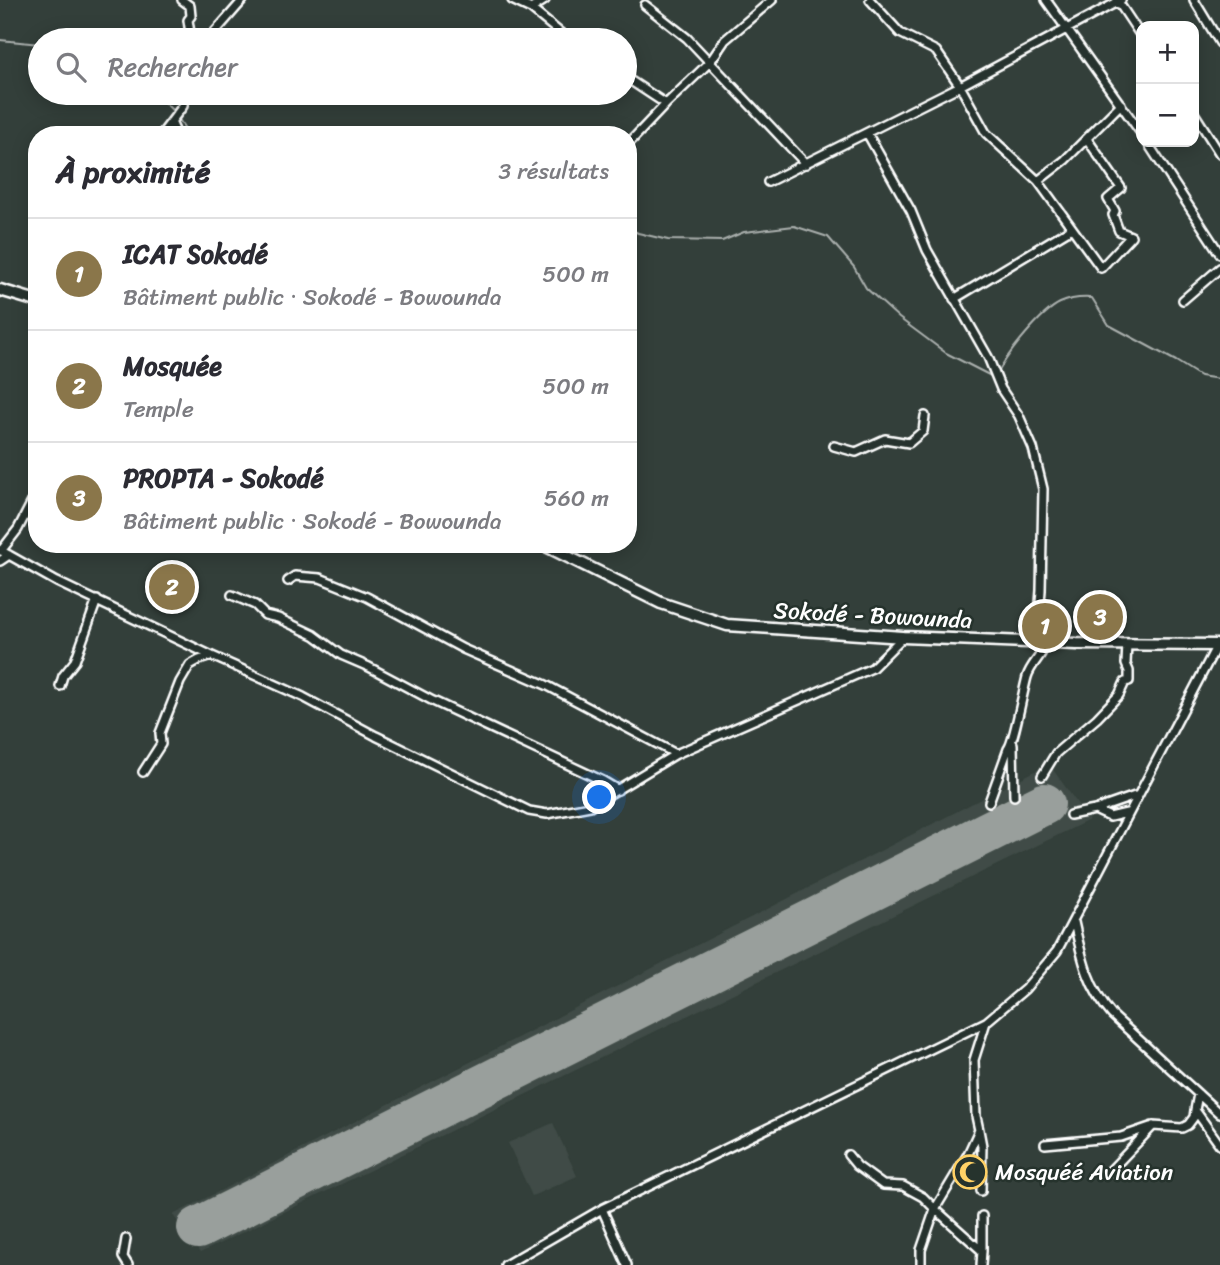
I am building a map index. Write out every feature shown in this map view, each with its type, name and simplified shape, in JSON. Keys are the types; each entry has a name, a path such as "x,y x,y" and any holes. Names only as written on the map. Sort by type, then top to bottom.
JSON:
{"main road":[{"path":"0,290 28,298"},
{"name":"Sokodé - Bowounda","path":"560,553 661,603 727,625 1041,643 1218,645"}],"street":[{"path":"182,0 190,6 189,28"},
{"path":"218,28 243,0"},
{"path":"512,0 531,9 554,28"},
{"path":"531,9 545,0"},
{"path":"637,135 710,62 725,40 772,0"},
{"path":"870,0 900,33 936,51 960,86 986,133 1038,181 1101,268 1131,236 1119,231 1113,215 1115,211 1108,199 1121,188 1087,139"},
{"path":"1046,0 1136,125"},
{"path":"1194,0 1220,43"},
{"path":"768,182 960,86 1118,1 1136,28"},
{"path":"645,5 687,38 806,164"},
{"path":"637,85 666,104"},
{"path":"1038,181 1087,139 1122,104"},
{"path":"168,126 183,105"},
{"path":"1199,121 1220,154"},
{"path":"171,122 173,126"},
{"path":"867,133 911,211 927,250 1033,448 1043,489 1041,643 1045,649 1030,667 1017,716 1013,743 1014,796"},
{"path":"1150,147 1220,254"},
{"path":"954,299 1072,228"},
{"path":"1183,300 1220,268"},
{"path":"834,446 856,452 885,439 909,443 923,430 925,416"},
{"path":"28,510 18,529 2,547 9,555 57,582 303,697 376,737 529,811 547,814 590,806 676,754 872,668 903,637"},
{"path":"0,561 9,555"},
{"path":"288,580 295,576 320,578 368,597 463,649 546,685 676,754"},
{"path":"232,595 255,605 265,615 278,618 314,635 341,655 603,780 618,790"},
{"path":"60,686 63,676 75,661 97,600"},
{"path":"1042,776 1056,753 1097,718 1119,695 1125,682 1129,681 1127,644"},
{"path":"505,1265 602,1209 986,1021 1025,989 1057,951 1074,922 1127,813 1218,645"},
{"path":"143,772 161,744 162,724 190,665 212,656"},
{"path":"989,802 1013,743"},
{"path":"1070,815 1095,810 1136,796"},
{"path":"1095,810 1110,817 1127,813"},
{"path":"1074,922 1087,975 1097,998 1220,1114"},
{"path":"981,1191 982,1146 976,1116 975,1060 986,1021"},
{"path":"1045,1144 1121,1137 1153,1126 1182,1128 1188,1125 1198,1094"},
{"path":"1195,1110 1220,1145"},
{"path":"1110,1171 1153,1126"},
{"path":"921,1265 921,1250 935,1209 979,1130"},
{"path":"848,1155 857,1167 883,1185 903,1186 923,1197 982,1251"},
{"path":"602,1209 626,1265"},
{"path":"981,1265 982,1216"},
{"path":"126,1239 123,1257 128,1265"}],"shaded area":[{"path":"1049,764 1089,820 200,1253 173,1215"},
{"path":"553,1123 577,1176 532,1196 508,1143"}],"waterway":[{"path":"0,40 28,43"},
{"path":"167,105 175,113"},
{"path":"178,118 183,126"},
{"path":"637,232 668,240 722,241 744,232 794,226 828,237 854,267 866,288 899,318 946,353 991,376"},
{"path":"998,373 1034,324 1052,308 1064,301 1092,298 1109,325 1200,376 1220,379"}],"runway":[{"path":"198,1228 1044,804"}],"place":[{"name":"Mosquée","path":"172,587"},
{"name":"PROPTA - Sokodé","path":"1100,617"},
{"name":"ICAT Sokodé","path":"1045,626"},
{"name":"Mosquéé Aviation","path":"970,1172"}]}
